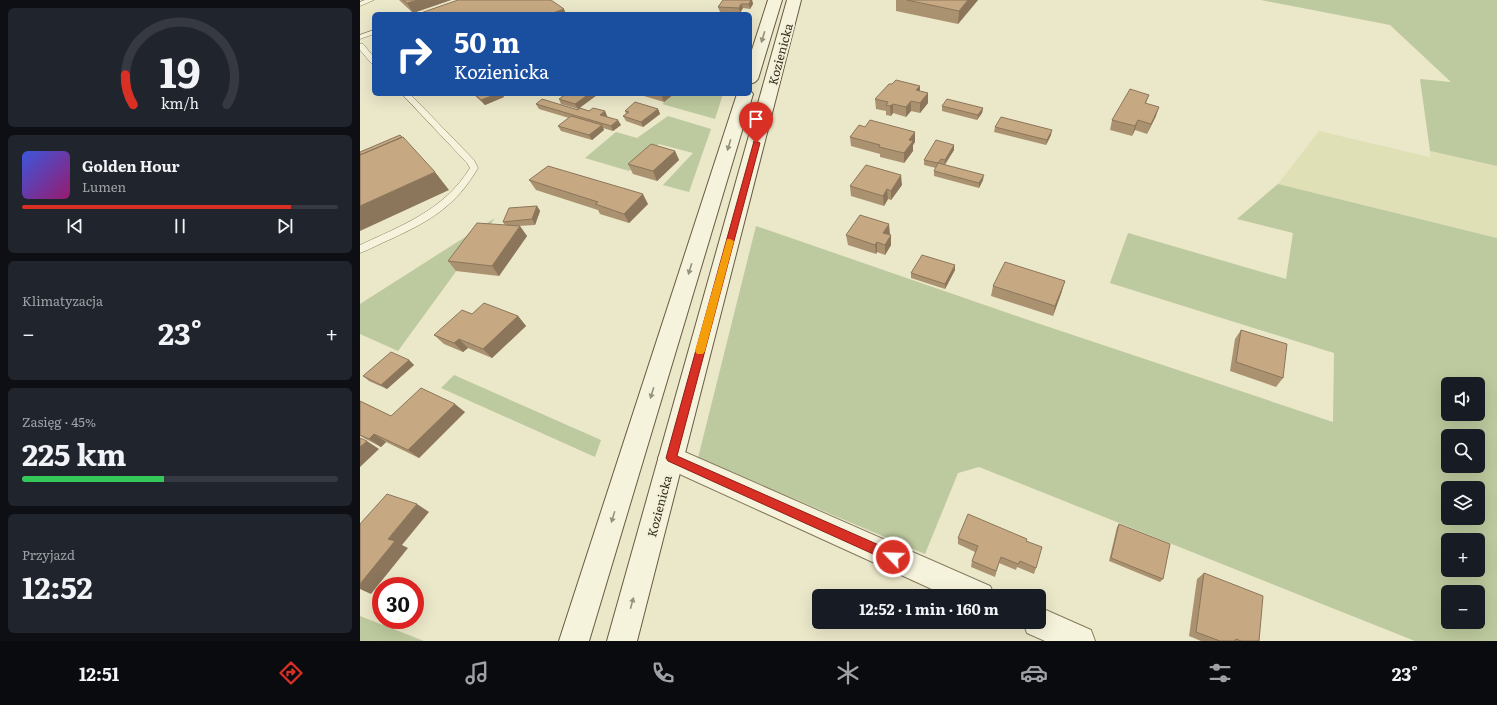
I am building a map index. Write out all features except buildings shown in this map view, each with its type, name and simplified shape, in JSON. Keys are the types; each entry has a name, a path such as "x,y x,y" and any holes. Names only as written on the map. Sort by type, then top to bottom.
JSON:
{"main road":[{"name":"Kozienicka","path":"752,73 775,0"},
{"name":"Kozienicka","path":"622,641 794,0"},
{"path":"574,641 744,96"},
{"path":"671,458 964,589"},
{"path":"1046,626 1080,641"}],"lane":[{"path":"360,4 371,0"},
{"path":"360,37 372,33"},
{"path":"360,46 372,59"},
{"path":"360,249 437,210 450,200 469,178 474,168 471,162 408,96"}],"green space":[{"path":"1261,0 1497,0 1497,166 1430,151 1420,79 1451,82 1390,25"},
{"path":"672,96 722,96 715,119 662,104"},
{"path":"668,116 711,129 689,192 663,185 693,153 659,144 629,171 585,158 616,132 637,138"},
{"path":"1319,131 1430,157 1430,151 1497,166 1497,238 1278,184"},
{"path":"1278,184 1497,238 1497,641 1415,641 979,467 958,473 925,554 698,458 756,226 1040,324 1333,422 1334,353 1110,283 1128,233 1286,279 1293,233 1237,219"},
{"path":"495,218 398,351 360,334 360,304"},
{"path":"454,375 601,440 595,457 441,388"},
{"path":"360,616 372,621 372,629 393,629 424,641 360,641"}],"slow traffic":[{"path":"700,351 730,241"}],"route":[{"path":"756,143 671,458 893,557"}]}
